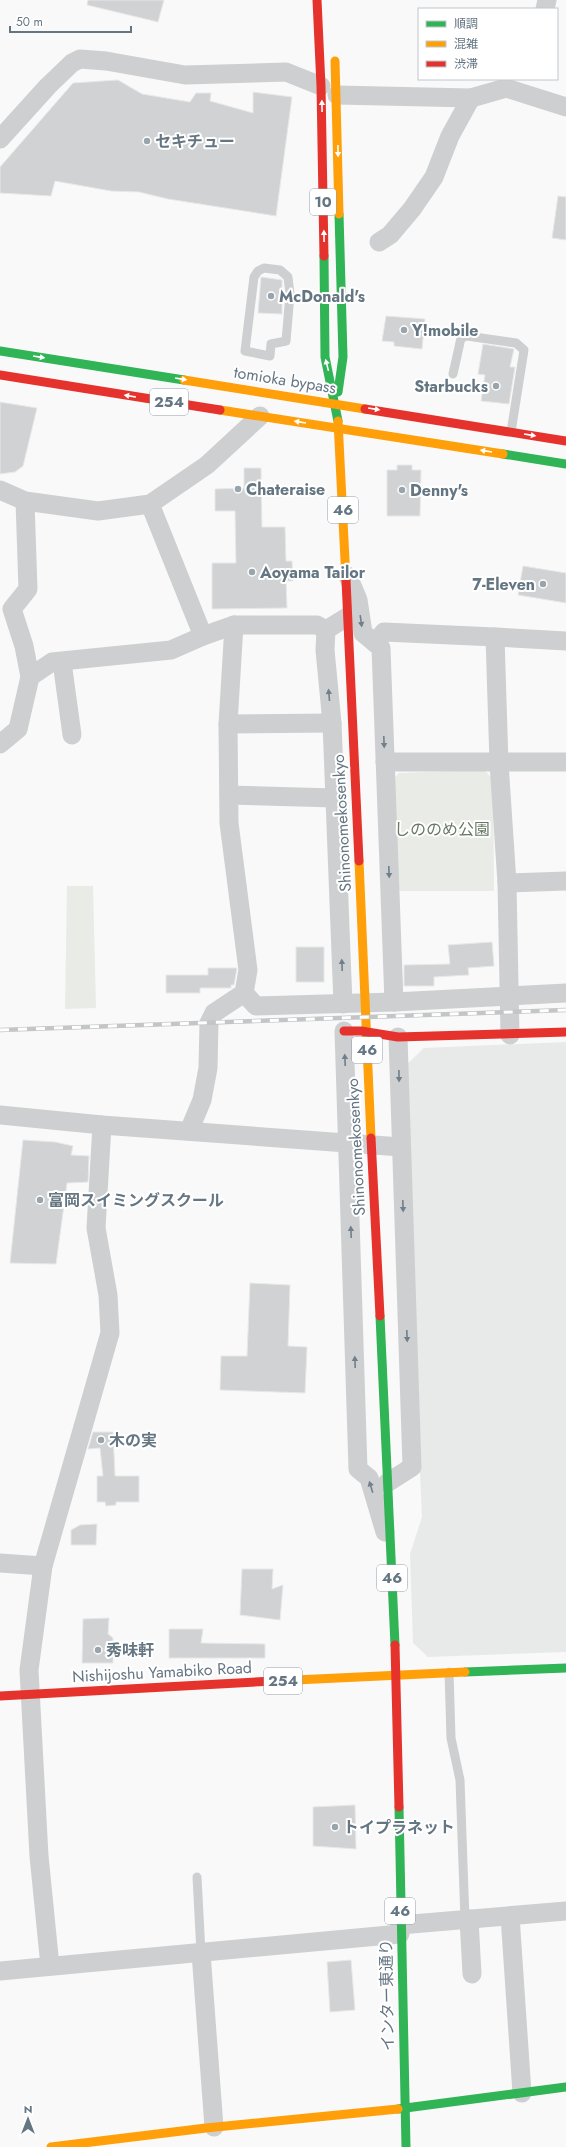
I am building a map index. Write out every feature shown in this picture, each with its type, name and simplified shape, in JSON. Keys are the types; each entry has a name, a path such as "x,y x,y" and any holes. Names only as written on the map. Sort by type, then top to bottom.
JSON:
{"main road":[{"name":"10","path":"317,0 329,90 343,357 336,403"},
{"name":"10","path":"334,47 329,90 325,357 336,403"},
{"name":"tomioka bypass","path":"0,351 336,403 566,441"},
{"name":"254","path":"0,375 566,464"},
{"name":"46","path":"336,403 339,428 347,617"},
{"name":"Shinonomekosenkyo","path":"347,617 387,1483"},
{"path":"344,1031 361,1031 398,1037 510,1035 566,1032"},
{"name":"46","path":"387,1483 396,1674"},
{"name":"Nishijoshu Yamabiko Road","path":"0,1696 396,1674 566,1668"},
{"name":"インター東通り","path":"396,1674 400,1930 406,2147"},
{"path":"51,2147 146,2142 214,2127 404,2108 566,2087"}],"street":[{"path":"0,139 53,82 72,63 80,59 106,61 185,75 286,72 329,90 471,98 509,84 566,107"},
{"path":"379,242 390,235 408,214 434,176 450,136 471,98"},
{"path":"0,490 26,501 98,511 150,504 207,465 260,416"},
{"path":"1,746 18,730 30,677 24,646 12,609 28,589 26,501"},
{"path":"150,504 202,636"},
{"path":"346,571 358,600 363,633 381,648 394,1002"},
{"path":"326,630 347,617"},
{"path":"30,677 52,662 171,650 202,636 234,625 317,625 326,630"},
{"path":"189,1131 202,1100 208,1068 209,1023 214,1013 244,993 248,970 229,822 228,724 234,625"},
{"path":"326,630 325,650 332,723 343,1004"},
{"path":"375,643 384,632 566,641"},
{"path":"495,637 499,763 507,883 510,1035"},
{"path":"62,662 72,735"},
{"path":"228,724 332,723"},
{"path":"385,762 566,762"},
{"path":"229,795 335,798"},
{"path":"507,883 566,881"},
{"path":"244,993 256,1006 394,1002 566,993"},
{"path":"344,1031 358,1469 369,1478 390,1551"},
{"path":"387,1483 412,1467 398,1037"},
{"path":"0,1115 102,1125 401,1147"},
{"path":"50,1966 39,1856 29,1695 29,1670 43,1566 110,1333 108,1295 96,1228 102,1125"},
{"path":"0,1563 43,1566"},
{"path":"0,1971 201,1953 400,1930 467,1919 566,1911"},
{"path":"510,1916 522,2093"},
{"path":"467,1919 472,1974"},
{"path":"201,1953 214,2127"}],"lane":[{"path":"264,268 280,270 288,276 290,286 286,341 271,344 270,356 245,351 254,277 258,271 264,268"},
{"path":"453,374 461,338 467,336 516,343 524,350 511,432"},
{"path":"449,1672 451,1738 460,1780 467,1919"},
{"path":"197,1877 201,1953"}],"shaded area":[{"path":"566,1042 566,1652 428,1657 413,1643 410,1554 422,1517 402,1069 424,1048"}],"green space":[{"name":"しののめ公園","path":"484,770 493,779 494,891 394,891 390,783 399,773"},
{"path":"67,886 93,886 96,1008 65,1009"}],"building":[{"path":"88,0 164,0 158,22 87,5"},
{"path":"118,80 142,94 190,102 196,93 211,93 210,101 253,113 253,92 292,97 276,216 168,199 139,192 111,191 55,181 51,196 0,193 0,167 73,83"},
{"path":"558,196 566,197 566,240 552,238"},
{"name":"McDonald's","path":"261,277 282,280 282,314 258,313"},
{"name":"Y!mobile","path":"386,316 425,319 422,349 394,346 394,342 382,341"},
{"path":"483,344 514,349 510,367 515,367 509,404 481,401 485,375 478,374"},
{"path":"0,402 37,408 23,466 15,472 0,474"},
{"path":"397,465 412,465 412,470 421,470 420,516 387,516 387,470 397,470"},
{"name":"Aoyama Tailor","path":"244,468 261,468 262,527 285,527 286,561 292,561 293,581 286,581 287,608 212,609 212,563 236,563 235,511 215,511 215,489 244,488"},
{"name":"7-Eleven","path":"523,566 566,573 566,603 518,595"},
{"path":"492,942 494,966 468,968 469,975 434,977 434,986 404,986 404,965 450,964 448,945"},
{"path":"296,947 324,947 324,982 296,982"},
{"path":"208,968 237,968 234,985 231,985 231,988 200,988 200,993 166,993 166,975 208,975"},
{"path":"23,1140 55,1142 73,1146 71,1155 89,1156 88,1182 67,1183 56,1264 10,1263"},
{"path":"250,1283 290,1285 288,1346 307,1347 305,1393 220,1390 221,1356 247,1356"},
{"path":"93,1432 113,1432 115,1476 139,1476 139,1502 116,1502 116,1505 106,1506 105,1502 97,1502 97,1476 103,1476 100,1448 88,1449"},
{"path":"97,1524 96,1545 71,1545 71,1530 80,1525"},
{"path":"242,1569 273,1569 272,1589 283,1585 280,1620 240,1615"},
{"name":"秀味軒","path":"109,1618 108,1634 113,1638 113,1663 82,1663 83,1619"},
{"path":"169,1629 203,1629 201,1643 265,1644 265,1658 169,1658"},
{"name":"トイプラネット","path":"355,1805 356,1849 313,1846 313,1807"},
{"path":"351,1960 355,2010 330,2012 327,1962"}],"railway":[{"path":"0,1030 566,1010"}],"traffic: fast":[{"path":"338,392 343,357 339,214"},
{"path":"324,256 325,357 338,421"},
{"path":"0,351 184,380"},
{"path":"503,454 566,464"},
{"path":"380,1316 395,1645"},
{"path":"465,1672 566,1668"},
{"path":"399,1807 406,2147"},
{"path":"398,2109 566,2087"}],"traffic: slow":[{"path":"335,61 339,214"},
{"path":"184,380 365,409"},
{"path":"220,410 503,454"},
{"path":"338,421 346,580"},
{"path":"359,861 371,1138"},
{"path":"274,1681 465,1672"},
{"path":"51,2147 206,2128 398,2109"}],"traffic: jam":[{"path":"317,0 321,86 324,256"},
{"path":"0,375 220,410"},
{"path":"365,409 566,441"},
{"path":"346,580 359,861"},
{"path":"344,1031 361,1031 398,1037 566,1032"},
{"path":"371,1138 380,1316"},
{"path":"395,1645 399,1807"},
{"path":"0,1696 274,1681"}],"place":[{"name":"セキチュー","path":"147,141"},
{"name":"McDonald's","path":"271,296"},
{"name":"Y!mobile","path":"404,330"},
{"name":"Starbucks","path":"496,386"},
{"name":"Chateraise","path":"238,489"},
{"name":"Denny's","path":"402,490"},
{"name":"Aoyama Tailor","path":"252,572"},
{"name":"7-Eleven","path":"543,584"},
{"name":"富岡スイミングスクール","path":"40,1200"},
{"name":"木の実","path":"101,1440"},
{"name":"秀味軒","path":"98,1650"},
{"name":"トイプラネット","path":"335,1827"}]}
